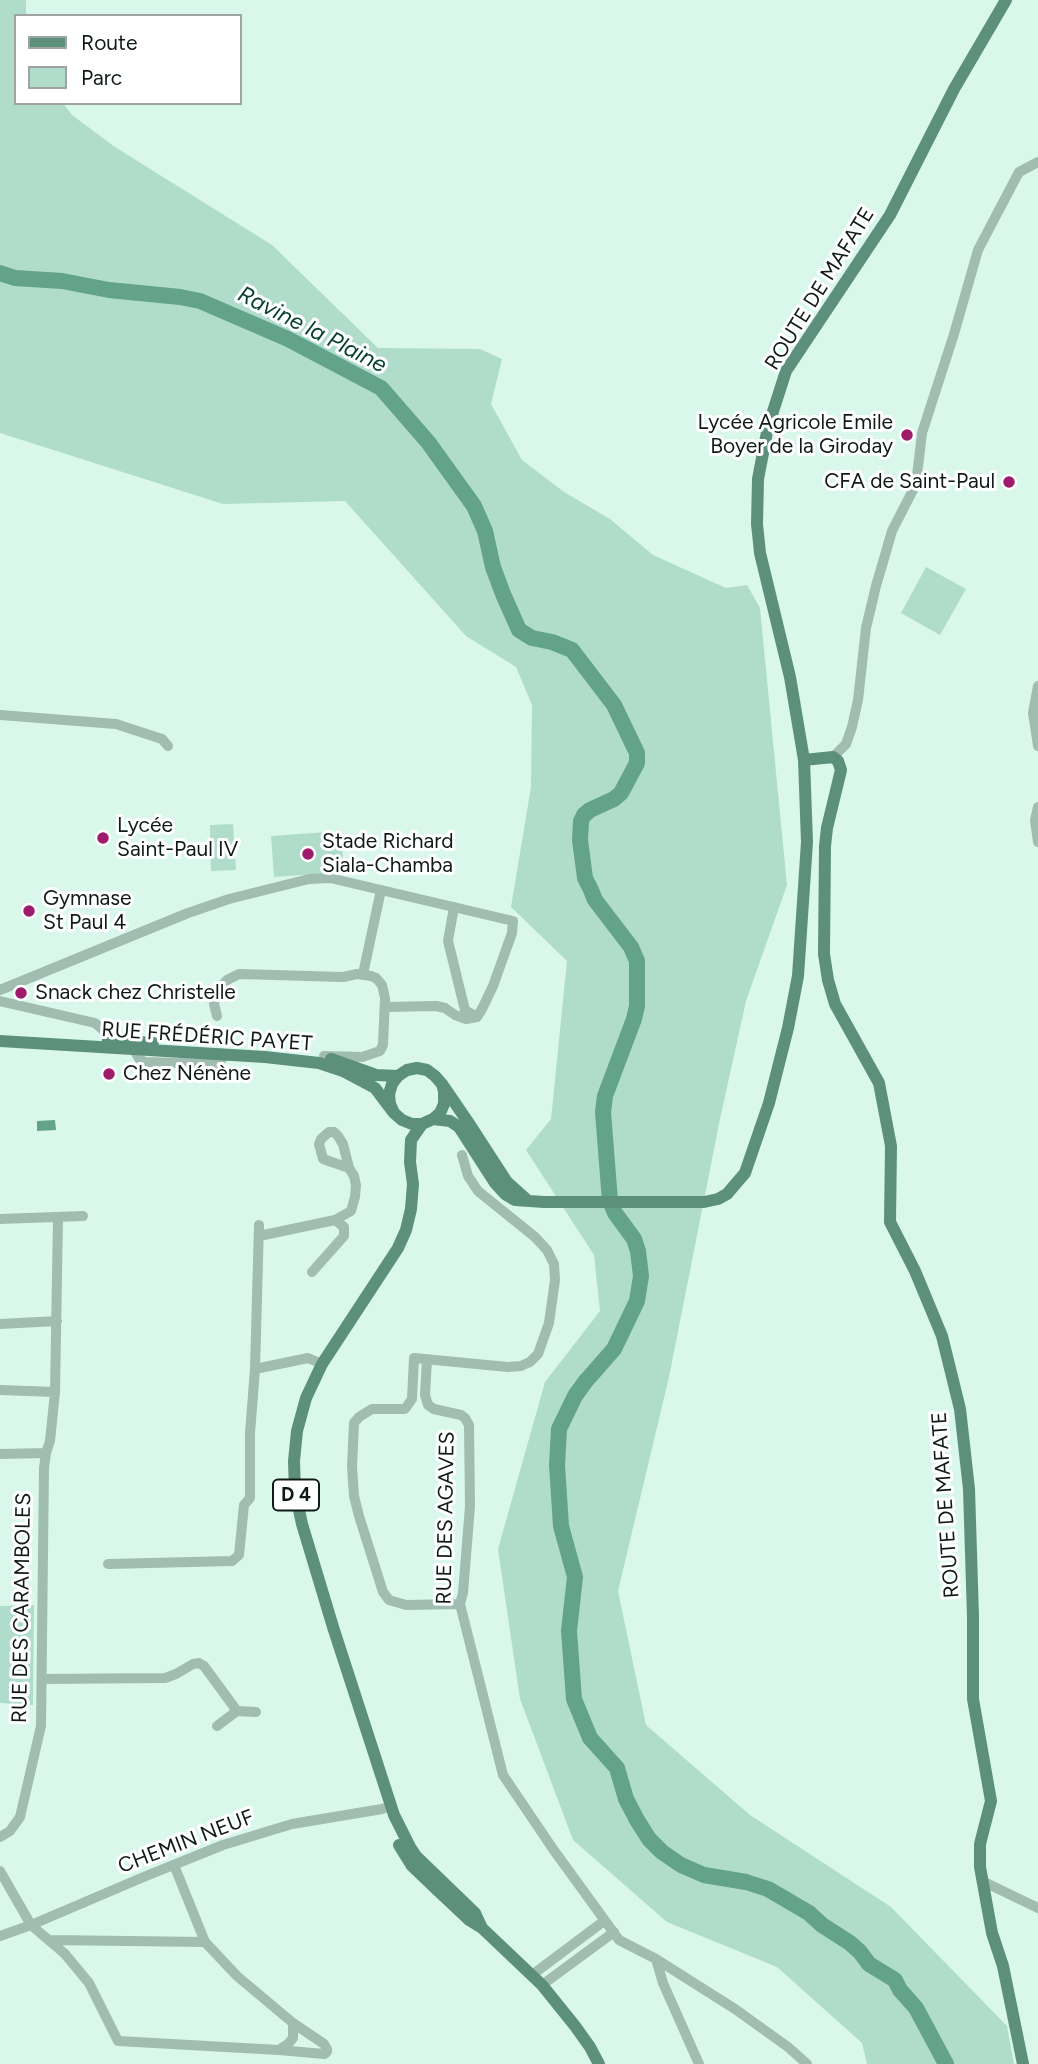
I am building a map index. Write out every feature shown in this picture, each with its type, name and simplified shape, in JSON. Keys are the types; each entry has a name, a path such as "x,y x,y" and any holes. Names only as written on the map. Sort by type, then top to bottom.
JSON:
{"main road":[{"name":"ROUTE DE MAFATE","path":"427,1121 454,1123 495,1183 515,1200 691,1202 718,1199 727,1194 745,1173 769,1103 798,976 807,842 804,760 790,677 770,600 757,524 758,480 768,427 786,371 890,215 954,89 1006,0"},
{"name":"ROUTE DE MAFATE","path":"832,757 838,761 841,770 825,846 824,954 835,1004 879,1083 891,1146 890,1222 915,1271 942,1336 960,1409 969,1489 973,1699 991,1801 980,1844 982,1881 1023,2064"},
{"path":"804,760 832,757"},
{"name":"RUE FRÉDÉRIC PAYET","path":"0,1035 117,1045 134,1050 319,1063 343,1071 375,1088 397,1115"},
{"name":"RUE FRÉDÉRIC PAYET","path":"0,1041 282,1051 324,1056 376,1075 398,1076"},
{"path":"442,1084 444,1091 440,1113 427,1121 412,1124 397,1115 390,1104 389,1094 398,1076 407,1070 427,1070 442,1084 506,1182 530,1201"},
{"name":"D 4","path":"397,1115 410,1162 413,1184 411,1209 398,1248 322,1364 306,1398 297,1431 293,1461 295,1491 302,1524 367,1726 388,1807 410,1847 475,1913 482,1928 542,1985 590,2046 599,2064"},
{"name":"D 4","path":"410,1162 411,1140 427,1121"}],"street":[{"path":"832,757 846,744 852,727 858,700 866,628 876,586 892,531 916,484 922,433 978,250 1019,172 1038,162"},
{"path":"1038,687 1033,713 1038,746"},
{"path":"0,715 116,724 162,739 168,746"},
{"path":"1038,807 1035,820 1038,842"},
{"path":"0,990 188,913 229,899 309,879 330,878 454,907 513,921 512,933 493,986 477,1017 466,1019 463,1014 448,942 454,907"},
{"path":"363,974 381,890"},
{"path":"217,1016 214,1004 218,990 239,974 371,976 382,985 385,1007 383,1045 380,1051 362,1057 324,1056"},
{"path":"0,1001 95,1023 117,1045"},
{"path":"385,1007 436,1006 463,1014"},
{"path":"460,1604 406,1605 389,1600 383,1592 354,1496 352,1466 354,1423 372,1409 405,1409 412,1399 414,1358 493,1367 521,1366 538,1354 549,1323 555,1270 547,1250 478,1191 468,1176 458,1151 470,1143 470,1125"},
{"path":"259,1236 345,1216 354,1206 356,1185 349,1168"},
{"path":"0,1219 83,1216"},
{"name":"RUE DES CARAMBOLES","path":"0,1837 10,1831 20,1817 41,1726 46,1453 50,1441 55,1392 58,1217"},
{"path":"312,1272 344,1236 344,1227 335,1220"},
{"path":"108,1564 232,1562 239,1555 244,1505 250,1498 250,1433 255,1369 259,1225"},
{"path":"0,1324 57,1321"},
{"path":"255,1369 308,1358 322,1364"},
{"name":"RUE DES AGAVES","path":"427,1360 425,1395 428,1405 461,1415 469,1425 470,1506 460,1604 503,1775 619,1940 656,1959 735,2009 807,2064"},
{"path":"0,1390 55,1392"},
{"path":"0,1454 46,1453"},
{"path":"42,1679 165,1678 199,1663 237,1711"},
{"path":"217,1726 237,1711 256,1712"},
{"name":"CHEMIN NEUF","path":"0,1936 223,1845 292,1824 388,1807"},
{"path":"0,1871 31,1925 65,1954 89,1983 118,2042 324,2054 327,2052 324,2045 292,2023 236,1976 205,1942 174,1865"},
{"path":"982,1881 1038,1908"},
{"path":"532,1975 604,1921"},
{"path":"542,1985 614,1933"},
{"path":"49,1940 205,1942"},
{"path":"656,1959 663,1983 698,2064"},
{"path":"279,2050 293,2038 292,2023"}],"green space":[{"path":"0,0 26,0 26,14 14,14 14,105 64,105 72,115 115,147 272,245 378,348 480,349 502,359 491,404 522,460 564,492 610,519 653,555 726,588 747,585 760,608 787,885 746,1001 669,1377 618,1591 646,1725 750,1815 891,1907 1007,2026 1014,2064 867,2064 862,2043 777,1967 667,1922 573,1840 520,1699 498,1549 545,1382 600,1311 594,1255 526,1150 551,1119 567,961 511,907 531,787 532,705 516,667 466,636 345,501 223,504 0,433"},
{"path":"926,567 966,589 940,635 901,613"},
{"path":"233,824 236,870 211,871 210,825"},
{"name":"Stade Richard Siala-Chamba","path":"341,831 344,872 274,877 271,836"},
{"path":"34,1605 33,1705 0,1703 0,1606"}],"shaded area":[{"path":"55,1120 56,1130 37,1131 37,1121"}],"waterway":[{"name":"Ravine la Plaine","path":"0,273 15,278 62,281 109,290 200,301 288,339 381,388 428,442 474,506 485,531 493,567 519,630 532,638 572,650 614,705 637,753 637,763 621,793 584,815 580,840 585,878 595,900 631,947 637,961 637,1006 605,1096 603,1112 610,1201 615,1213 634,1239 641,1276 637,1301 614,1349 575,1396 559,1429 557,1465 561,1526 575,1577 569,1631 574,1699 590,1738 617,1768 626,1799 637,1820 649,1839 662,1852 681,1865 704,1875 746,1882 768,1889 809,1913 850,1943 869,1964 895,1980 916,2008 946,2064"}],"place":[{"name":"Lycée Agricole Emile Boyer de la Giroday","path":"907,435"},
{"name":"CFA de Saint-Paul","path":"1009,482"},
{"name":"Lycée Saint-Paul IV","path":"103,838"},
{"name":"Stade Richard Siala-Chamba","path":"308,854"},
{"name":"Gymnase St Paul 4","path":"29,911"},
{"name":"Snack chez Christelle","path":"21,993"},
{"name":"Chez Nénène","path":"109,1074"}]}
